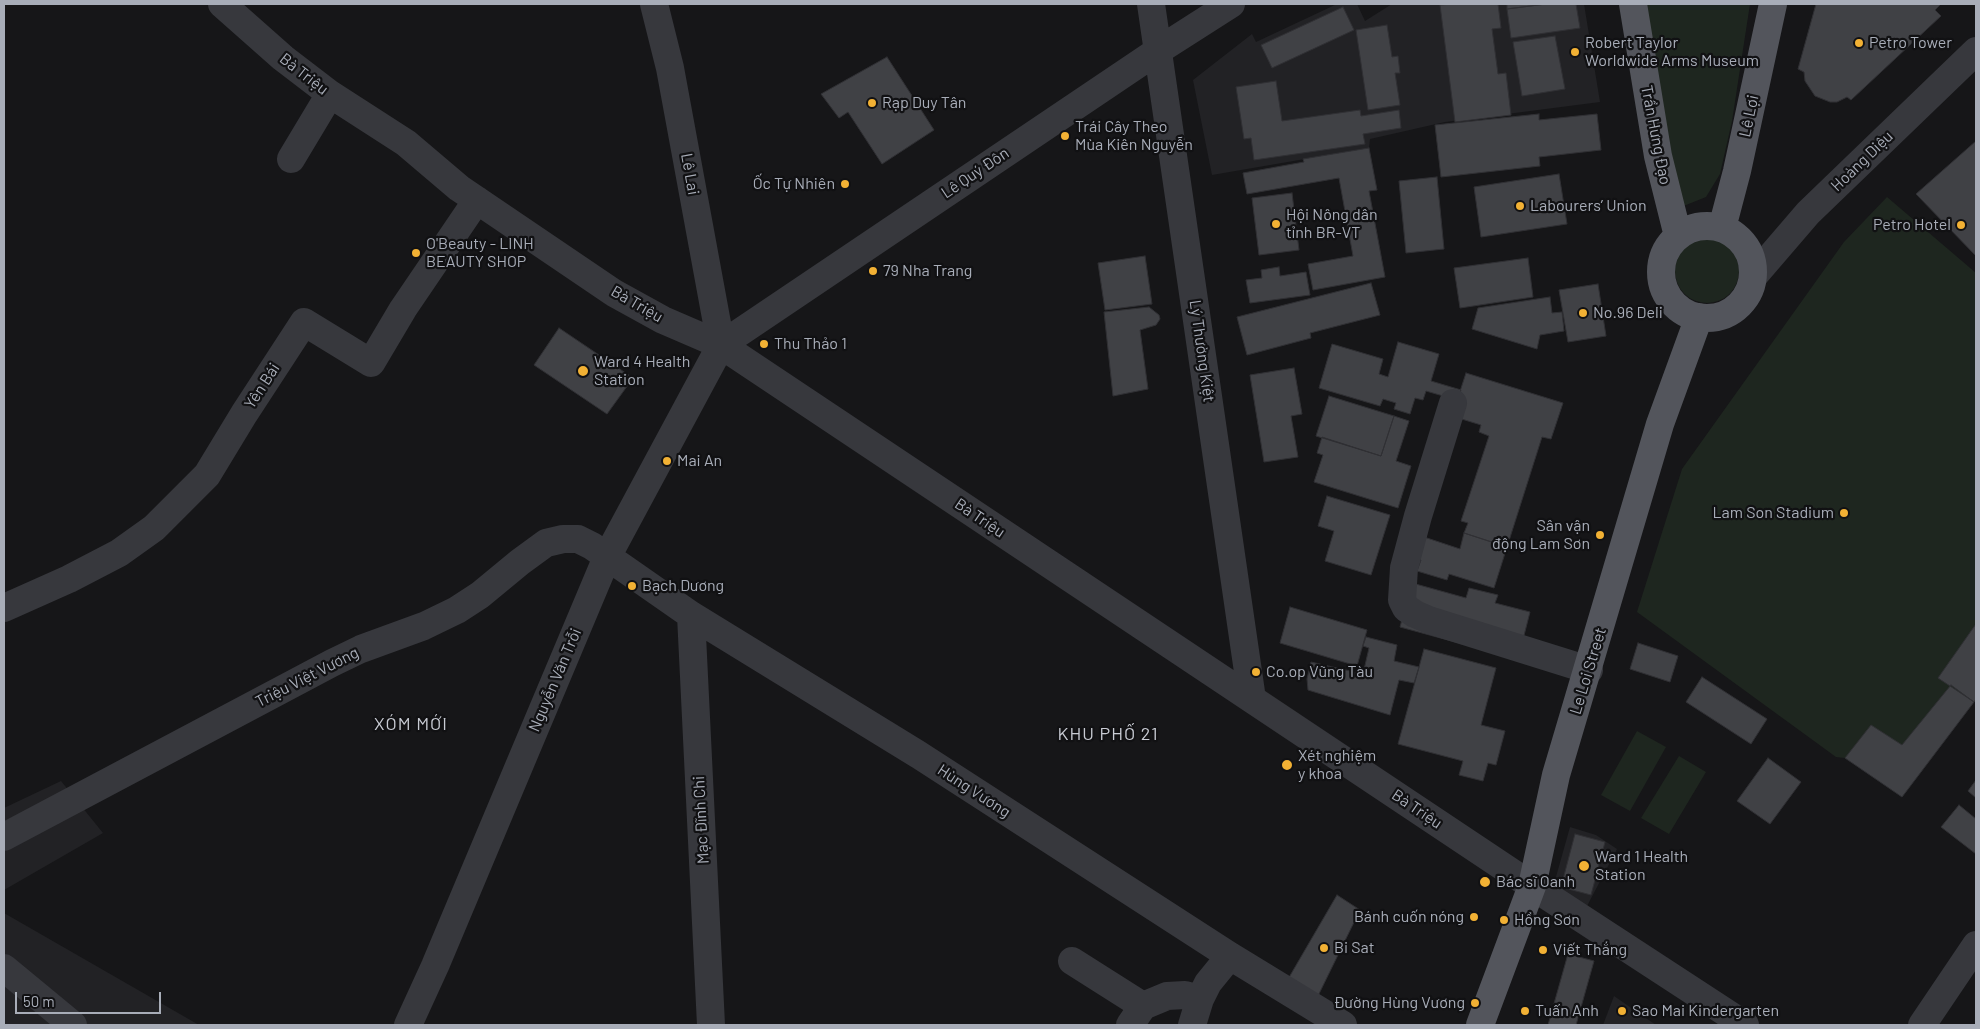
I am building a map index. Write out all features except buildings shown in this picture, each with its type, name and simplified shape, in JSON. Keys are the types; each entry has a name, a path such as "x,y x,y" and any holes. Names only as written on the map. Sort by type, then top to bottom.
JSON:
{"main road":[{"name":"Trần Hưng Đạo","path":"1633,4 1658,156 1678,236"},
{"name":"Lê Lợi","path":"1722,228 1739,161 1773,4"},
{"path":"1707,226 1722,228 1736,236 1746,247 1752,261 1753,277 1749,291 1741,304 1728,313 1714,318 1699,317 1685,313 1673,303 1664,291 1660,276 1661,261 1667,247 1678,236 1692,228 1707,226"},
{"name":"Le Loi Street","path":"1480,1025 1532,886 1556,775 1589,670 1660,424 1699,317"}],"street":[{"name":"Bà Triệu","path":"222,4 283,58 330,94 406,144 459,188 614,292 663,320 721,345 1532,886 1745,1025"},
{"name":"Lê Lai","path":"654,4 670,68 721,345"},
{"name":"Lý Thường Kiệt","path":"1151,4 1252,699"},
{"name":"Lê Quý Đôn","path":"721,345 1159,50 1231,4"},
{"name":"Hoàng Diệu","path":"1753,277 1808,212 1976,51"},
{"path":"291,159 330,94"},
{"name":"Yên Bái","path":"4,608 69,579 110,557 154,528 207,475 304,322 371,363 403,309 477,200"},
{"name":"Nguyễn Văn Trỗi","path":"408,1025 435,966 607,557 721,345"},
{"path":"1454,403 1406,559 1402,600 1406,608 1429,620 1589,670"},
{"name":"Triệu Việt Vương","path":"4,837 332,663 361,649 424,626 457,610 480,595 546,543 563,539 578,539 607,557"},
{"name":"Hùng Vương","path":"607,557 691,616 919,756 1230,956 1342,1025"},
{"name":"Mạc Đĩnh Chi","path":"691,616 711,1025"},
{"path":"1922,1025 1976,945"},
{"path":"1192,1025 1200,998 1208,983 1230,956"},
{"path":"1072,961 1136,1016 1167,996 1185,995 1200,998"},
{"path":"4,968 73,1025"}],"shaded area":[{"path":"1337,4 1357,4 1365,21 1392,4 1584,4 1600,102 1445,122 1370,139 1369,148 1212,175 1193,80 1252,34 1256,42"},
{"path":"1641,4 1750,4 1732,121 1720,174 1706,197 1686,205 1679,205"},
{"name":"Lam Son Stadium","path":"1887,197 1976,273 1976,699 1902,797 1845,758 1836,757 1637,612 1682,469 1844,242"},
{"path":"1707,239 1725,244 1730,248 1734,253 1739,271 1734,289 1730,294 1725,298 1707,303 1689,298 1684,294 1680,289 1675,271 1680,253 1684,248 1689,244"},
{"path":"1637,731 1666,747 1630,811 1601,795"},
{"path":"1679,756 1706,772 1669,834 1641,818"},
{"path":"61,781 103,833 4,890 4,808"},
{"name":"Ward 1 Health Station","path":"1570,827 1596,835 1617,849 1586,908 1559,892 1554,884"},
{"path":"4,913 199,1025 4,1025"},
{"name":"Sao Mai Kindergarten","path":"1614,996 1656,1025 1603,1025"}],"place":[{"name":"Petro Tower","path":"1859,43"},
{"name":"Robert Taylor Worldwide Arms Museum","path":"1575,52"},
{"name":"Rạp Duy Tân","path":"872,103"},
{"name":"Trái Cây Theo Mùa Kiên Nguyễn","path":"1065,136"},
{"name":"Ốc Tự Nhiên","path":"845,184"},
{"name":"Labourers’ Union","path":"1520,206"},
{"name":"Hội Nông dân tỉnh BR-VT","path":"1276,224"},
{"name":"Petro Hotel","path":"1961,225"},
{"name":"O'Beauty - LINH BEAUTY SHOP","path":"416,253"},
{"name":"79 Nha Trang","path":"873,271"},
{"name":"No.96 Deli","path":"1583,313"},
{"name":"Thu Thảo 1","path":"764,344"},
{"name":"Ward 4 Health Station","path":"583,371"},
{"name":"Mai An","path":"667,461"},
{"name":"Lam Son Stadium","path":"1844,513"},
{"name":"Sân vận động Lam Sơn","path":"1600,535"},
{"name":"Bạch Dương","path":"632,586"},
{"name":"Co.op Vũng Tàu","path":"1256,672"},
{"name":"Xét nghiệm y khoa","path":"1287,765"},
{"name":"Ward 1 Health Station","path":"1584,866"},
{"name":"Bác sĩ Oanh","path":"1485,882"},
{"name":"Bánh cuốn nóng","path":"1474,917"},
{"name":"Hồng Sơn","path":"1504,920"},
{"name":"Bi Sat","path":"1324,948"},
{"name":"Viết Thắng","path":"1543,950"},
{"name":"Đường Hùng Vương","path":"1475,1003"},
{"name":"Tuấn Anh","path":"1525,1011"},
{"name":"Sao Mai Kindergarten","path":"1622,1011"}],"district":[{"name":"XÓM MỚI","path":"411,724"},
{"name":"KHU PHỐ 21","path":"1108,734"}]}
